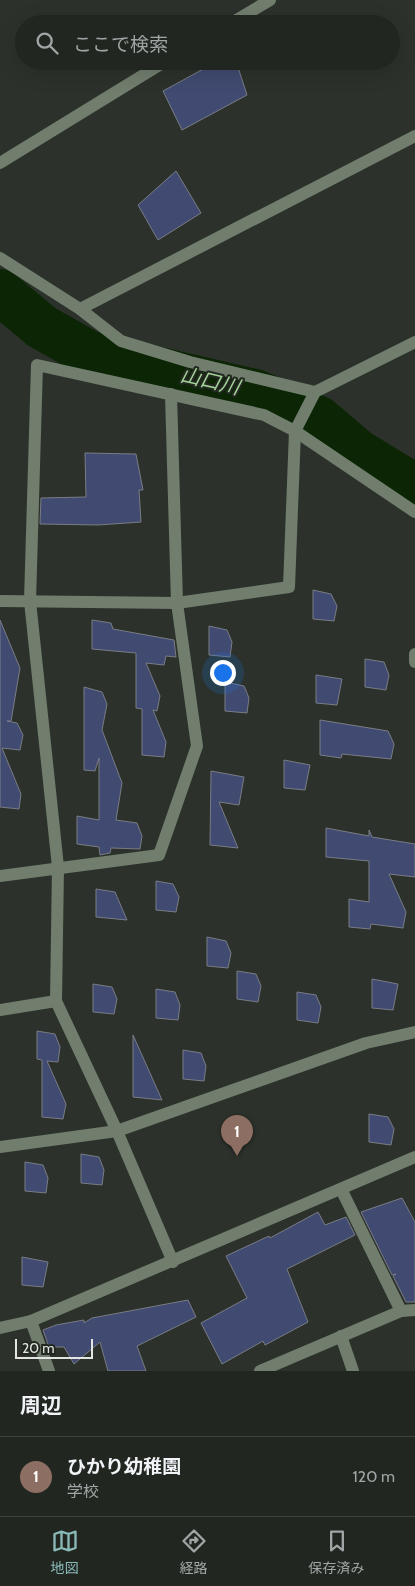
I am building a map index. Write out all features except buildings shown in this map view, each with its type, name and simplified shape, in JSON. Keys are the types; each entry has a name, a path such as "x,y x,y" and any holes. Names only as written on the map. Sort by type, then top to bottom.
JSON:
{"street":[{"path":"245,15 270,0"},
{"path":"0,163 151,70"},
{"path":"80,309 415,136"},
{"path":"0,258 80,309 121,342 190,362 315,392"},
{"path":"0,601 177,603 289,587 295,431 315,392 415,342"},
{"path":"173,1262 117,1131 56,1001 58,867 30,600 37,365 264,415 295,431 415,512"},
{"path":"0,876 160,855 196,746 177,603 171,394"},
{"path":"415,654 415,662"},
{"path":"0,1010 56,1001"},
{"path":"0,1147 117,1131 366,1043 415,1032"},
{"path":"0,1328 31,1321 173,1262 415,1157"},
{"path":"341,1189 400,1311"},
{"path":"260,1371 400,1311 415,1310"},
{"path":"31,1321 49,1371"},
{"path":"341,1336 353,1371"}],"waterway":[{"name":"山口川","path":"0,292 42,327 90,354 255,392 319,419 358,452 415,487"}],"place":[{"name":"ひかり幼稚園","path":"237,1156"}]}
